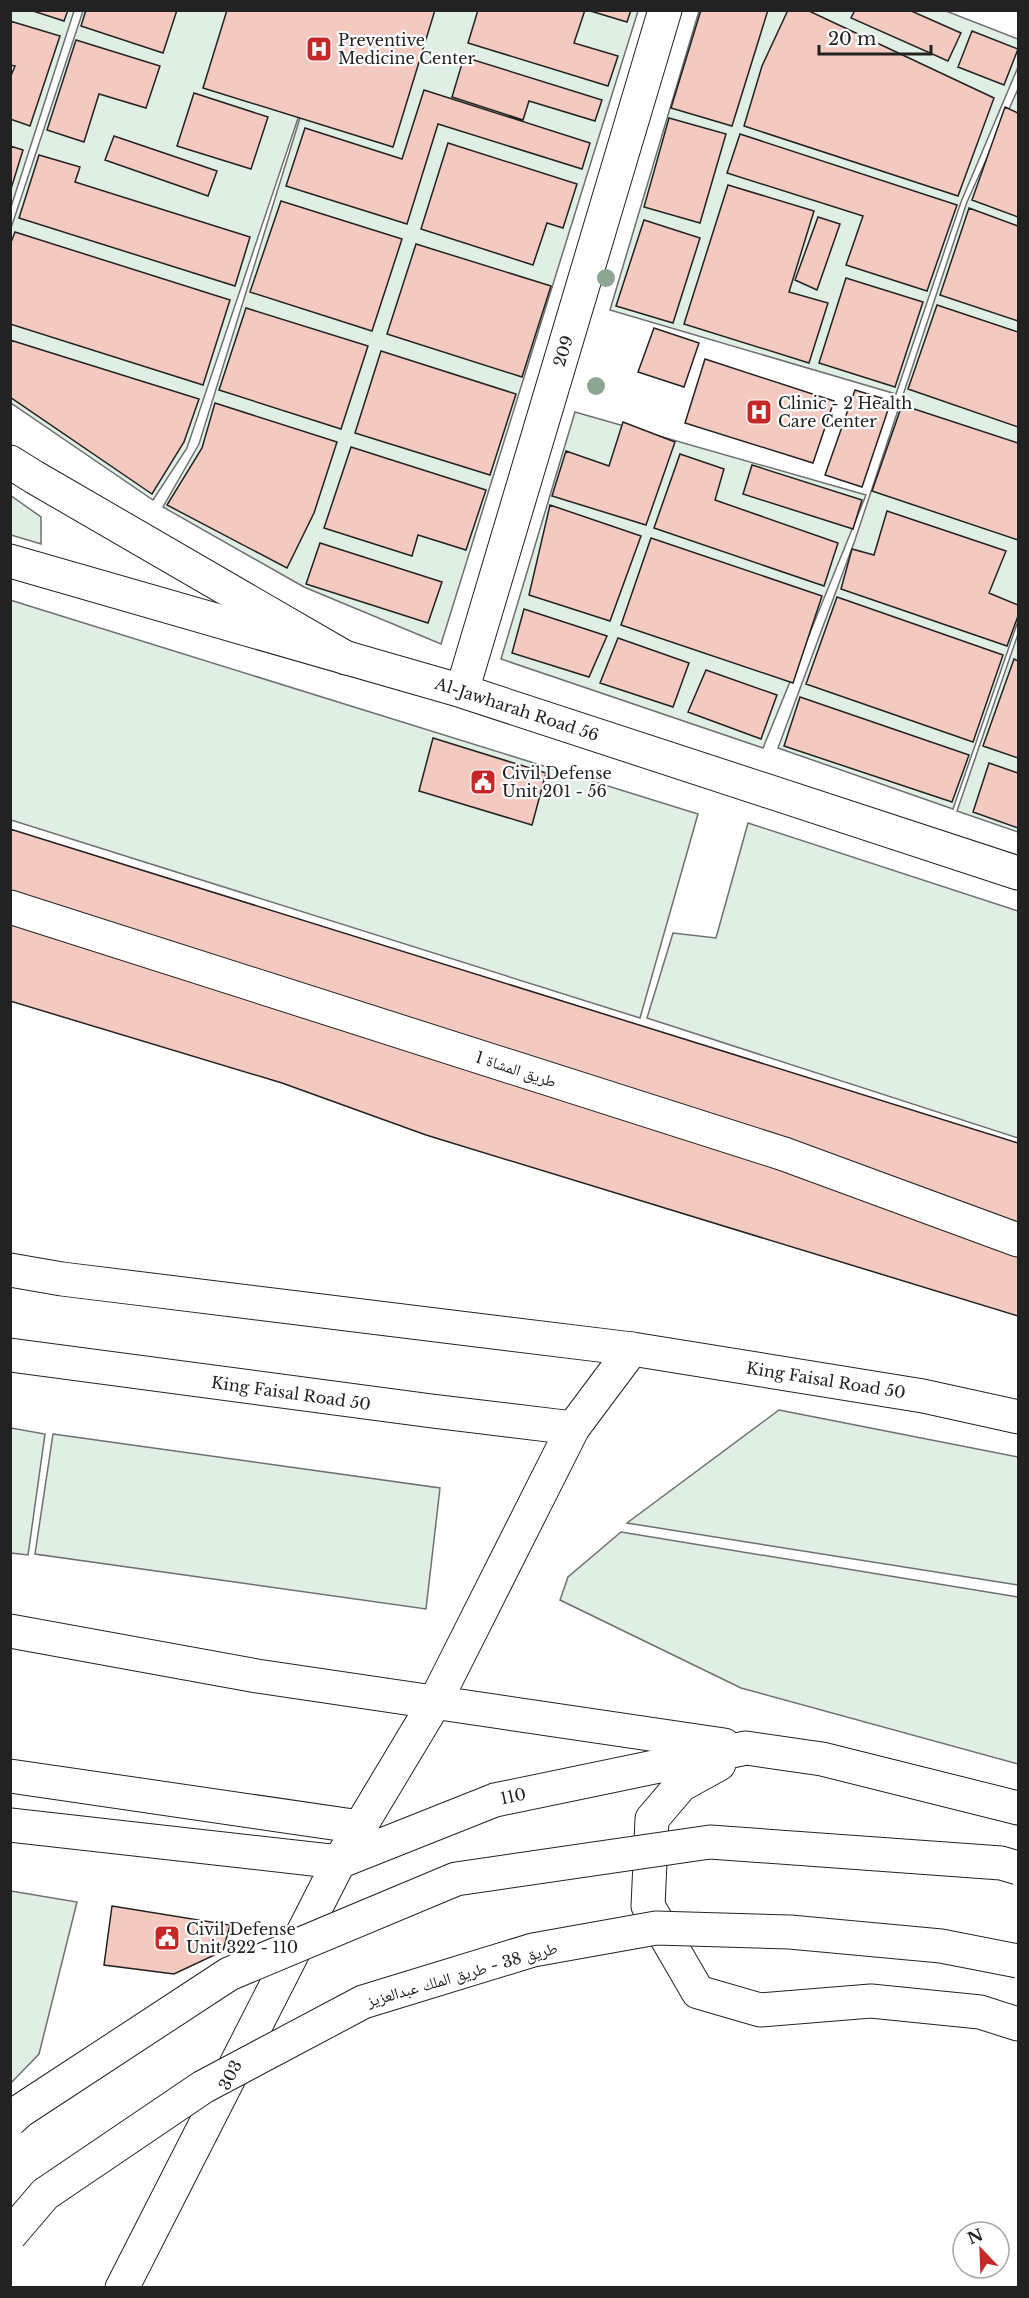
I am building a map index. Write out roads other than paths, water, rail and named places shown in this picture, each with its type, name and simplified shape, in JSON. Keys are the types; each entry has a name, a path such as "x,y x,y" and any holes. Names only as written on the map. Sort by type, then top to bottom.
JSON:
{"street":[{"name":"209","path":"462,691 665,10"},
{"path":"10,462 346,658"},
{"name":"Al-Jawharah Road 56","path":"10,561 462,691 1018,873"},
{"name":"طريق المشاة 1","path":"10,907 784,1154 1018,1240"},
{"name":"King Faisal Road 50","path":"10,1270 62,1279 632,1349 923,1395 1018,1417"},
{"name":"303","path":"122,2288 339,1862 435,1702 573,1428 632,1349"},
{"name":"King Faisal Road 50","path":"10,1355 432,1412 573,1428"},
{"path":"10,1631 256,1676 746,1748"},
{"path":"746,1748 681,1785 652,1819 648,1906 698,1992 760,2010 871,2001 980,2012 1018,2024"},
{"name":"110","path":"10,1825 339,1862 495,1800 746,1748 822,1759 1018,1808"},
{"path":"10,1776 360,1827"},
{"path":"10,2120 20,2111 229,1974 456,1879 710,1842 1001,1863 1018,1868"},
{"name":"طريق 38 - طريق الملك عبدالعزيز","path":"10,2235 45,2194 213,2082 363,2002 533,1950 656,1928 790,1932 941,1946 1018,1961"}],"place":[{"name":"Preventive Medicine Center","path":"319,49"},
{"name":"Clinic - 2 Health Care Center","path":"759,412"},
{"name":"Civil Defense Unit 201 - 56","path":"483,782"},
{"name":"Civil Defense Unit 322 - 110","path":"167,1938"}]}
